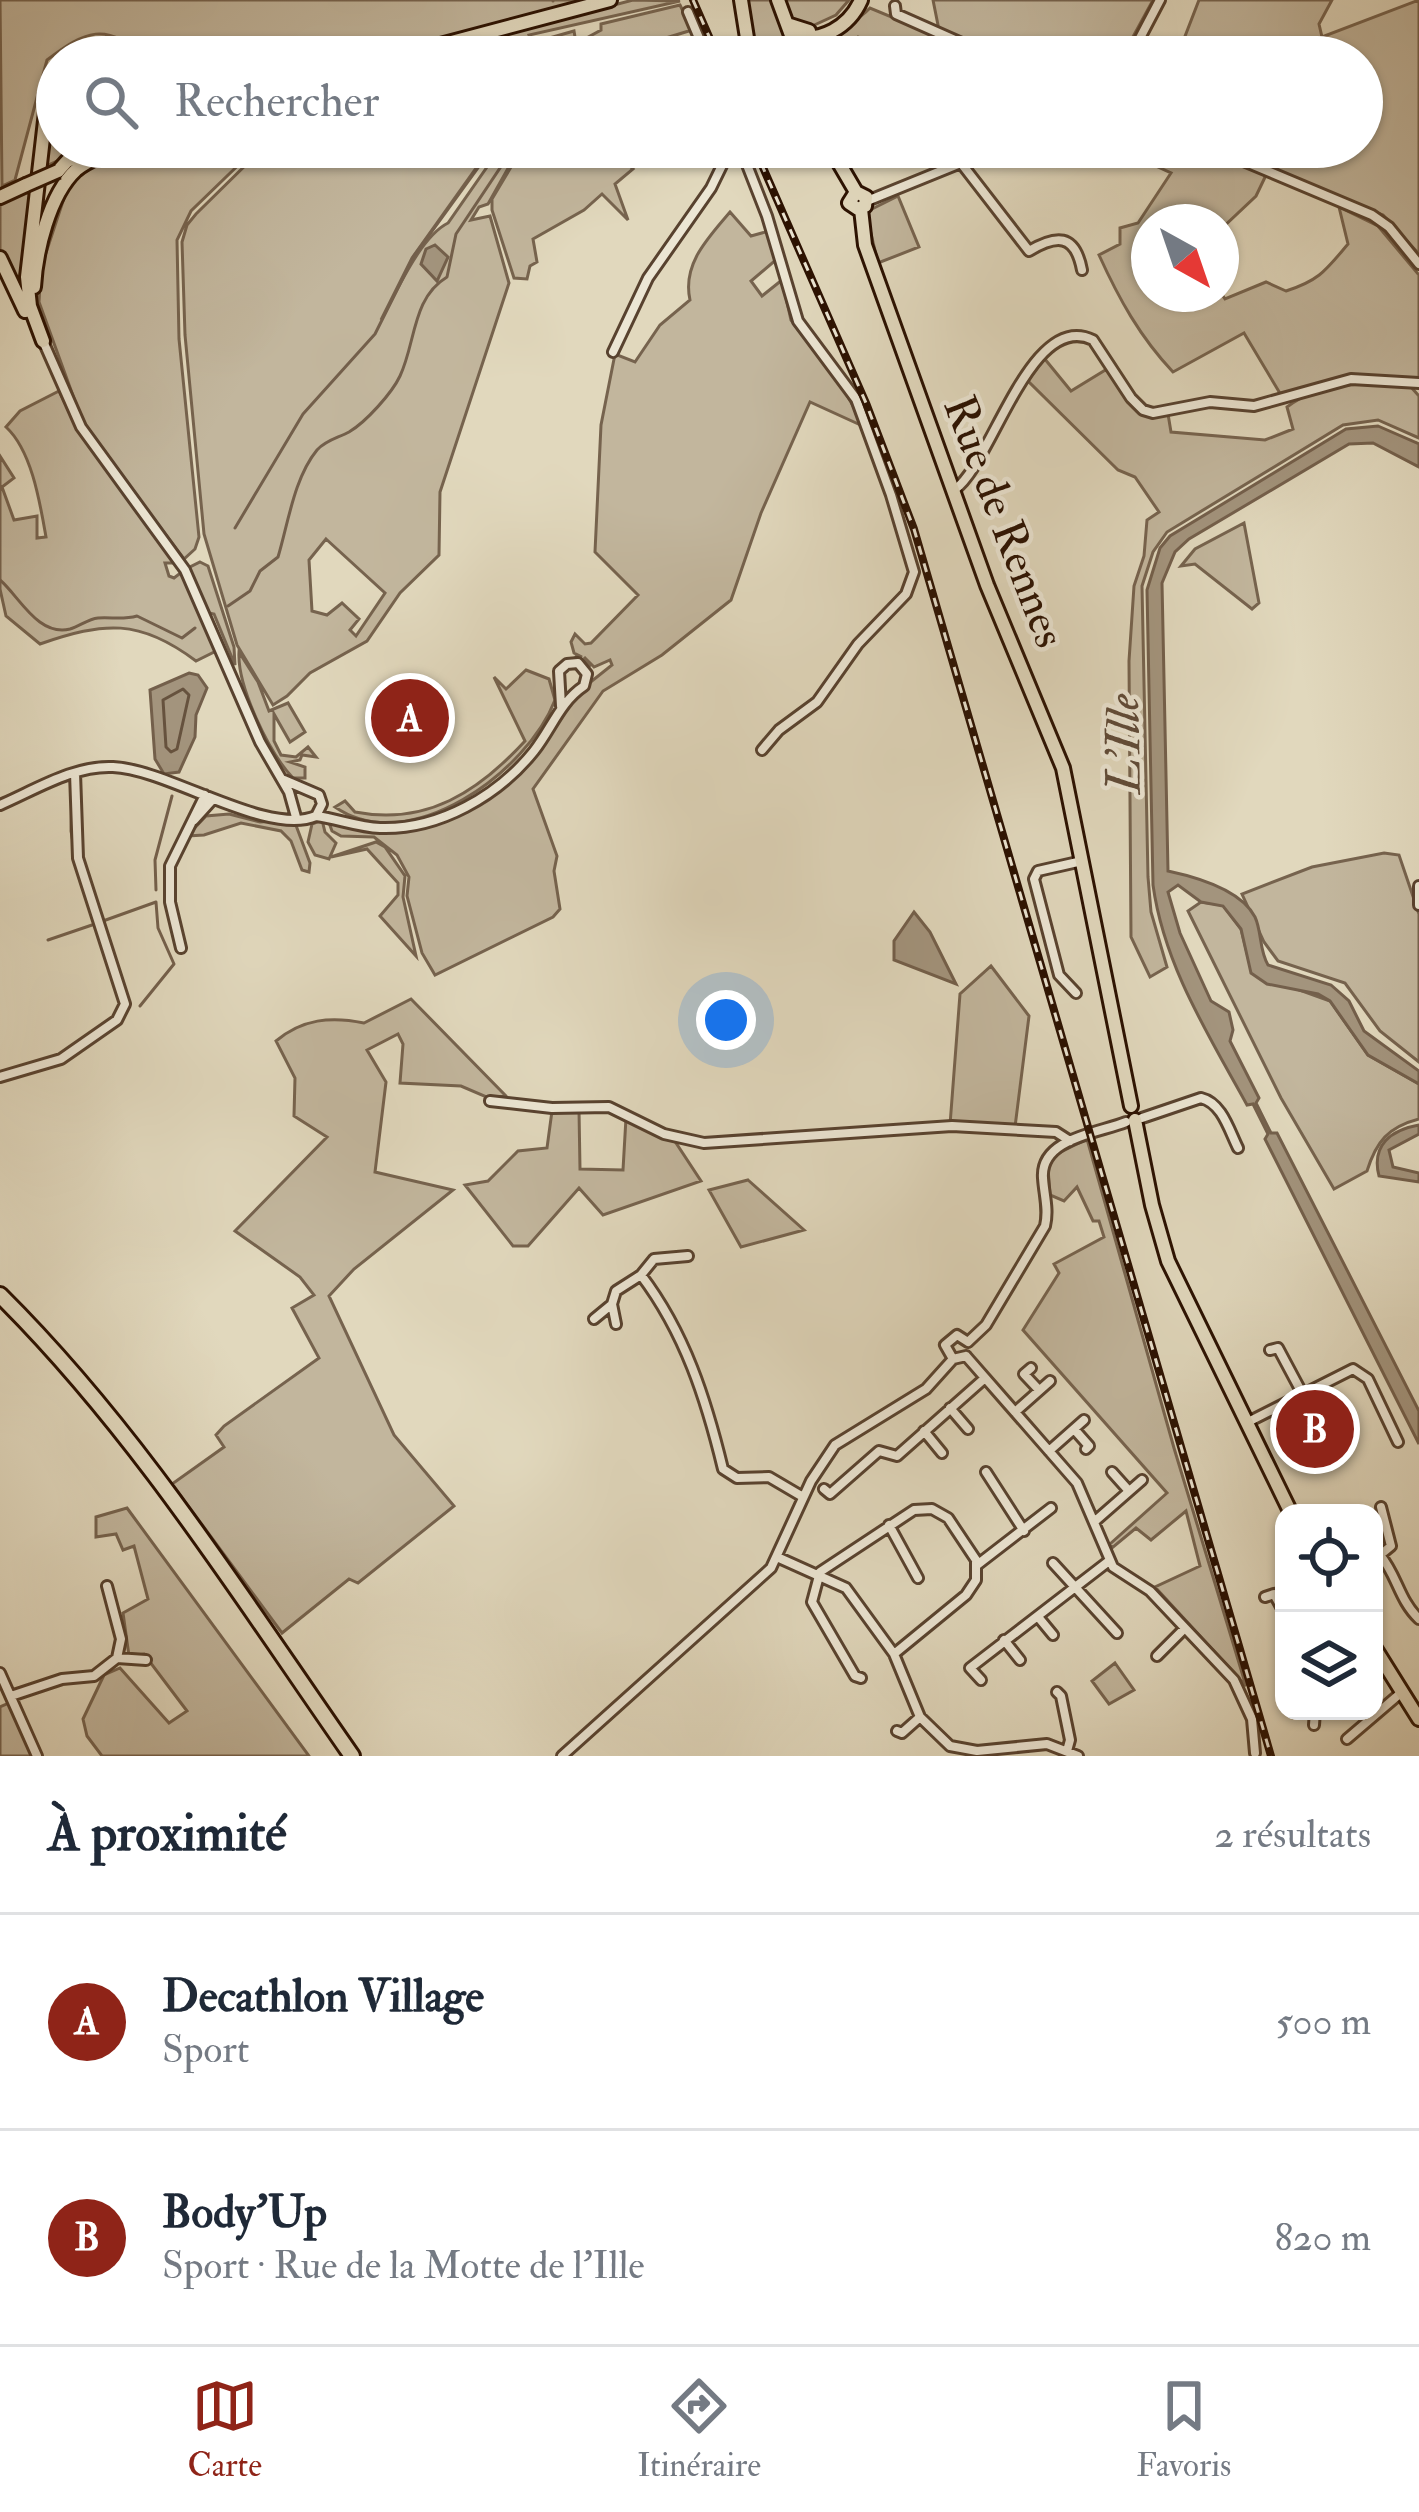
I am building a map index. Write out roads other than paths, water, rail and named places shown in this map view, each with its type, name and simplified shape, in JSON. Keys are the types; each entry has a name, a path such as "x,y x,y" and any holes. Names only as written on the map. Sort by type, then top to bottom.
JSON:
{"highway":[{"path":"0,1295 128,1436 352,1756"},
{"path":"0,1308 44,1351 122,1443 342,1756"}],"main road":[{"path":"474,36 610,0"},
{"path":"741,0 747,36"},
{"path":"778,0 792,36"},
{"path":"789,30 818,29 857,0"},
{"path":"822,36 852,17 857,0"},
{"path":"789,30 816,36"},
{"path":"41,168 27,277 30,306 43,341"},
{"path":"58,171 61,168"},
{"path":"0,197 64,168"},
{"path":"43,341 35,302 35,269 57,198 79,168"},
{"name":"Rue de Rennes","path":"842,168 860,200 865,245 987,585 1063,768 1151,1205 1166,1256 1287,1504"},
{"path":"0,258 43,341"},
{"path":"1383,1664 1419,1719"}],"street":[{"path":"1141,36 1160,0"},
{"path":"895,6 896,14 946,36"},
{"path":"688,12 698,36"},
{"path":"613,352 648,278 723,168"},
{"path":"745,168 767,216 795,315 808,341 856,400 914,572 906,594 858,644 817,703 779,730 762,750"},
{"path":"860,200 948,168"},
{"path":"965,168 1029,250 1052,238 1062,240 1077,252 1082,270"},
{"path":"1260,168 1372,215 1389,226 1419,263"},
{"path":"954,490 970,474 1034,364 1067,338 1093,340 1131,398 1153,413 1210,402 1258,405 1351,379 1419,383"},
{"path":"43,341 81,427 183,565 260,742 283,779 296,817"},
{"path":"0,805 91,768 127,768 270,816 307,820 316,816 398,827 442,817 473,803 521,766 561,706 587,681 578,663 559,671 561,706"},
{"path":"562,687 576,692"},
{"path":"0,1077 61,1059 117,1020 126,999 78,858 75,773"},
{"path":"283,779 314,790 338,819"},
{"path":"270,816 303,788"},
{"path":"182,948 169,873 176,847 209,797"},
{"path":"316,816 322,804"},
{"path":"1076,993 1059,975 1034,880 1038,871 1084,861"},
{"path":"1418,902 1419,886"},
{"path":"1238,1148 1218,1109 1201,1098 1133,1116 1052,1152 1045,1164 1048,1214 1040,1238 986,1325 968,1342 966,1356 1077,1483 1118,1573 1150,1591 1244,1694 1254,1728 1254,1755"},
{"path":"490,1101 552,1108 609,1107 664,1134 704,1144 952,1126 1064,1133 1070,1141"},
{"path":"616,1324 612,1304 616,1291 641,1275 654,1259 688,1256"},
{"path":"641,1275 673,1324 703,1389 723,1469 736,1478 765,1475 803,1497"},
{"path":"594,1319 612,1304"},
{"path":"952,1359 945,1348 948,1340 960,1336 968,1342"},
{"path":"1270,1350 1278,1348 1302,1393"},
{"path":"562,1756 768,1570 803,1497 835,1445 926,1389 952,1359 966,1356"},
{"path":"1248,1422 1345,1371 1364,1373 1398,1442"},
{"path":"1024,1374 1039,1390"},
{"path":"824,1489 830,1493 878,1451 897,1456 985,1378"},
{"path":"1015,1412 1050,1381"},
{"path":"950,1408 968,1429"},
{"path":"1049,1451 1084,1420"},
{"path":"1074,1429 1090,1445"},
{"path":"924,1432 942,1453"},
{"path":"986,1472 1024,1531"},
{"path":"1112,1472 1129,1491"},
{"path":"1094,1522 1142,1480"},
{"path":"977,1565 1051,1508"},
{"path":"861,1678 855,1676 812,1602 822,1568 918,1509 941,1512 977,1565 976,1580 966,1595 894,1654"},
{"path":"1383,1515 1391,1546 1383,1555"},
{"path":"889,1525 918,1578"},
{"path":"777,1557 846,1588 894,1654 920,1717 947,1751 1015,1752 1047,1744 1075,1755"},
{"path":"1383,1557 1404,1605 1419,1619"},
{"path":"981,1680 970,1668 1109,1561"},
{"path":"1053,1563 1117,1633"},
{"path":"11,1696 62,1679 94,1676 117,1658 121,1639 106,1586"},
{"path":"1265,1597 1275,1596"},
{"path":"1038,1617 1053,1635"},
{"path":"1157,1656 1185,1628"},
{"path":"1004,1640 1020,1660"},
{"path":"117,1658 146,1660"},
{"path":"0,1672 38,1756"},
{"path":"1057,1692 1075,1755"},
{"path":"1348,1739 1402,1692"},
{"path":"897,1731 920,1717"},
{"path":"1314,1720 1314,1725"}],"water":[{"path":"435,245 448,257 437,281 421,264 426,249"},
{"path":"1378,426 1419,444 1419,467 1373,443 1349,444 1189,539 1175,552 1162,583 1168,871 1204,881 1239,899 1255,917 1268,965 1331,985 1349,1001 1364,1031 1419,1071 1419,1084 1368,1055 1330,1001 1318,994 1267,984 1251,973 1241,929 1223,906 1201,902 1178,885 1168,892 1180,933 1211,1001 1229,1012 1230,1041 1259,1098 1256,1103 1271,1133 1277,1133 1419,1411 1419,1444 1265,1139 1268,1134 1253,1104 1247,1105 1177,971 1153,885 1147,590 1160,548 1170,536 1346,429"},
{"path":"189,673 198,675 207,688 196,715 195,737 179,772 164,774 155,759 150,690"},
{"path":"914,912 930,932 956,984 894,960 894,941"},
{"path":"1419,1125 1419,1134 1389,1150 1393,1167 1419,1173 1419,1182 1379,1176 1378,1156 1386,1141"}],"waterway":[{"path":"235,528 303,414 375,334 414,256 478,168"},
{"path":"228,606 250,591 260,571 278,557 297,487 317,450 363,421 396,383 421,309 447,277 456,234 500,168"},
{"path":"0,580 30,614 59,630 94,619 137,616 182,638 195,628"},
{"path":"139,775 165,785"},
{"path":"35,793 62,781"},
{"path":"72,792 71,831 79,876"},
{"path":"156,890 155,860 172,796"},
{"path":"103,921 156,902 158,928 174,964 140,1006"},
{"path":"48,940 92,925"},
{"path":"87,1046 118,1024"},
{"path":"46,1068 61,1063"}],"railway":[{"path":"693,0 709,36"},
{"path":"763,168 866,403 914,529 1271,1756"}],"place":[{"name":"Decathlon Village","path":"410,718"},
{"name":"Body'Up","path":"1315,1429"}],"water label":[{"name":"L'Ille","path":"1122,744"}]}
